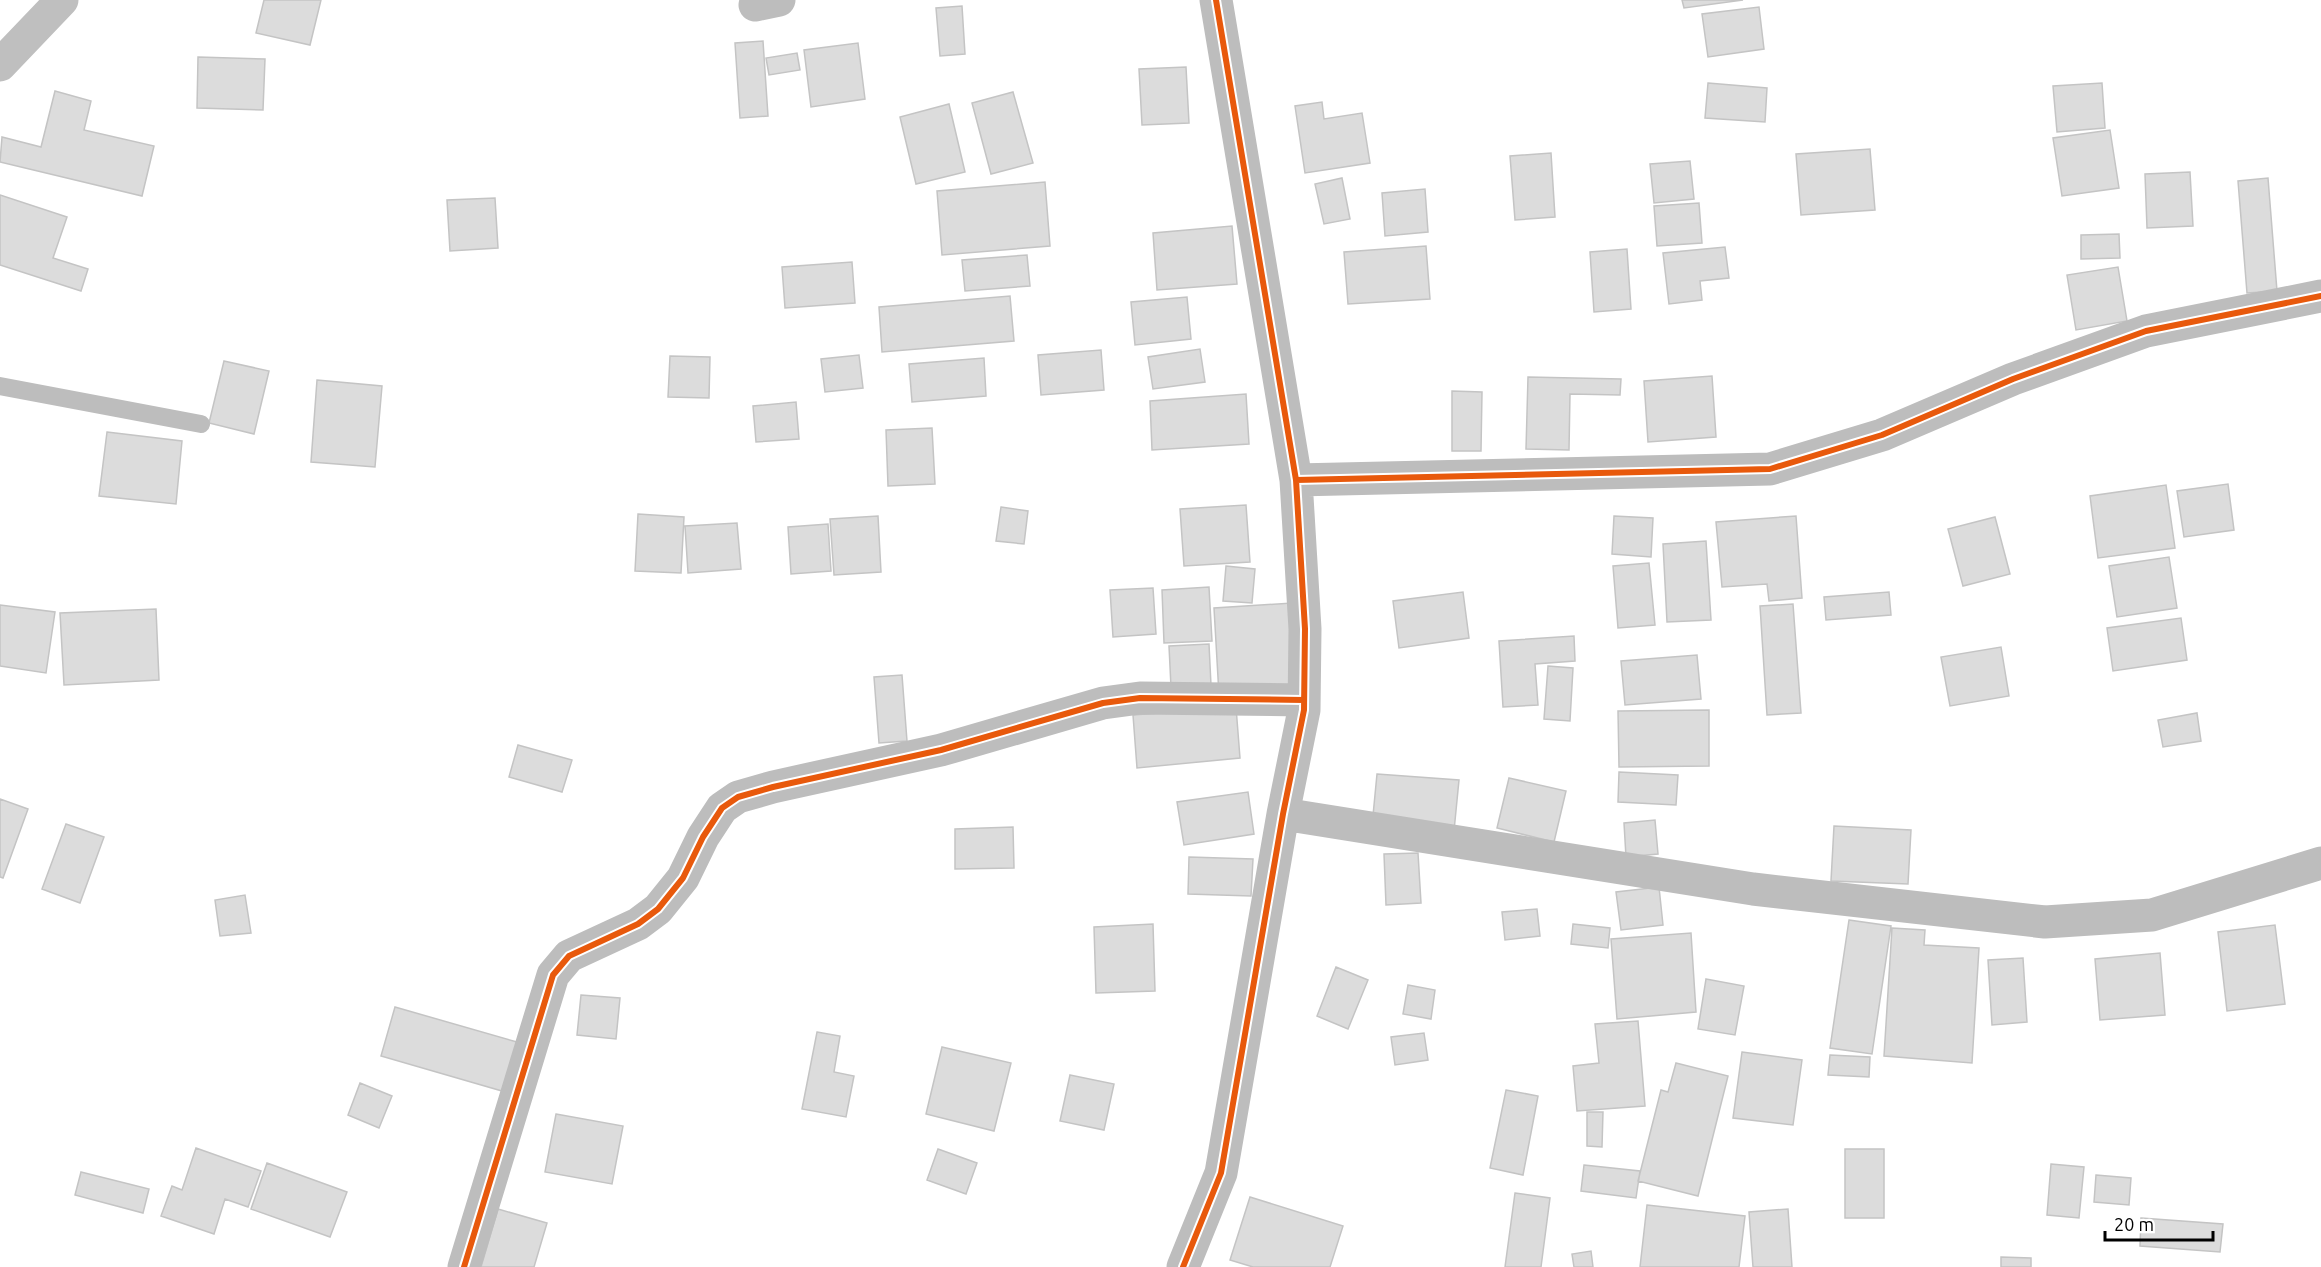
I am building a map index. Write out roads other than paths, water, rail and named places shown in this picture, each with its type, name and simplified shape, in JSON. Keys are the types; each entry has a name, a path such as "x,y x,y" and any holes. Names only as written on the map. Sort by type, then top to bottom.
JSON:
{"main road":[{"path":"0,65 61,0"}],"street":[{"path":"1183,1267 1221,1173 1304,700 1305,629 1296,480 1216,0"},
{"path":"1296,480 1770,469 1882,435 2013,379 2146,331 2321,296"},
{"path":"465,1267 553,975 569,956 638,924 658,909 682,878 703,837 722,808 738,797 773,787 941,750 1103,703 1140,698 1304,700"},
{"path":"1283,814 1753,889 2045,922 2151,915 2321,863"}],"lane":[{"path":"0,386 201,424"}]}
